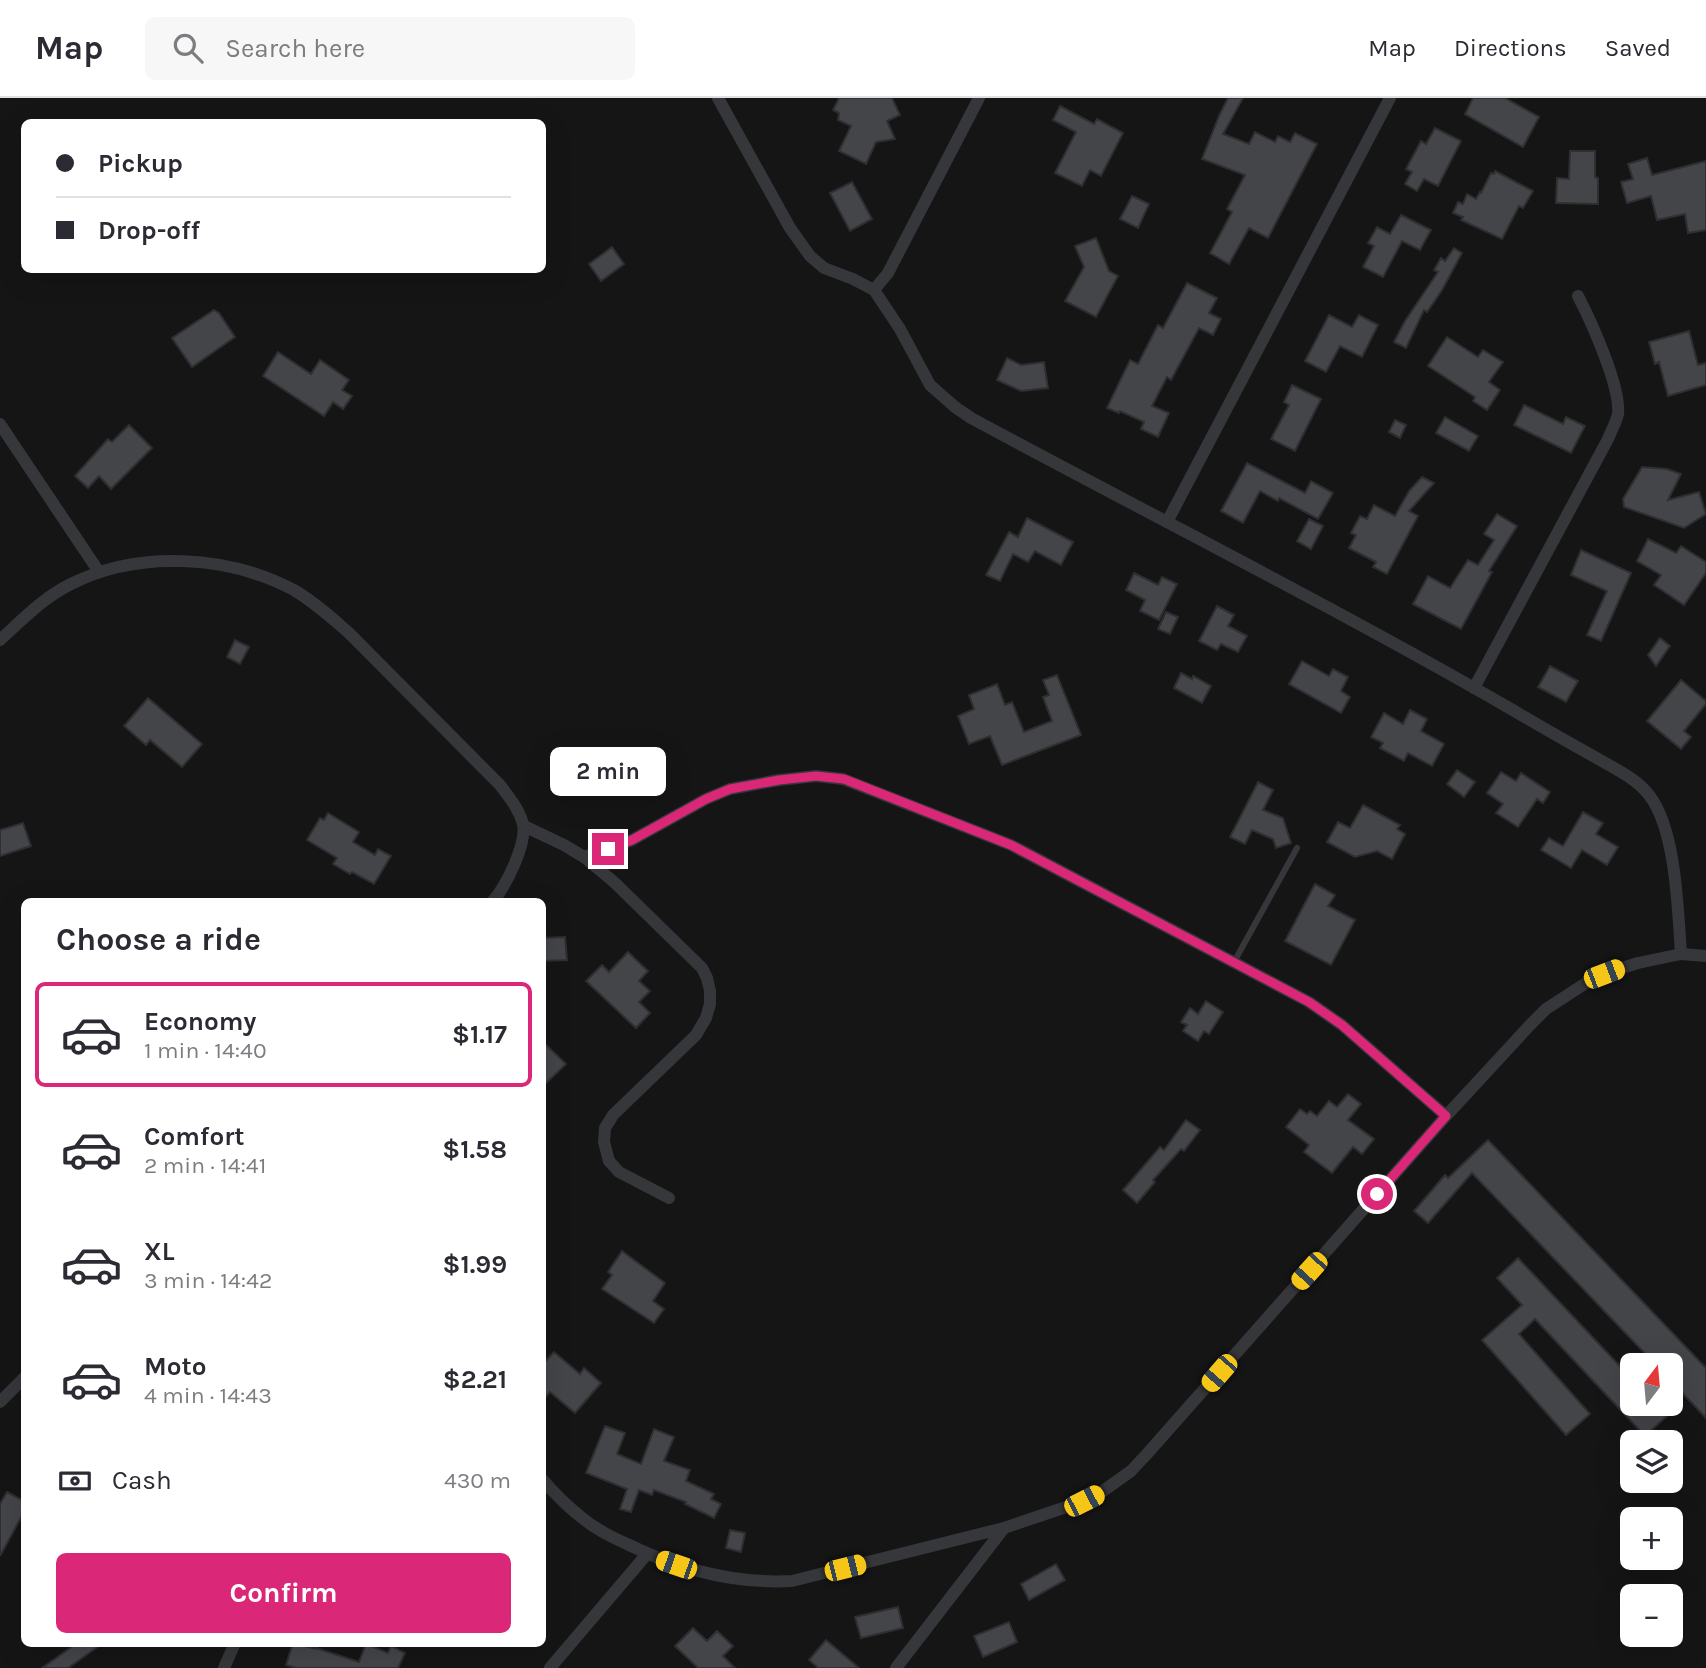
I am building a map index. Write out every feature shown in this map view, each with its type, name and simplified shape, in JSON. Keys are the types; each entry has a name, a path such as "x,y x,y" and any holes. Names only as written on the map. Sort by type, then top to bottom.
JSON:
{"street":[{"path":"718,98 790,228 810,256 824,268 874,290 900,329 930,385 955,407 1474,688 1608,765 1649,795 1664,821 1676,887 1682,954"},
{"path":"874,290 888,273 979,98"},
{"path":"1167,522 1390,98"},
{"path":"1474,688 1608,439 1617,417 1616,397 1609,370 1594,326 1578,296"},
{"path":"0,424 99,572"},
{"path":"0,640 44,600 71,584 99,572 142,562 194,562 245,571 294,590 323,609 348,633 500,785 517,808 524,826 519,848 507,882 495,898"},
{"path":"584,857 632,840 706,799 730,789 816,776 844,779 1011,845 1309,1002 1326,1013 1446,1116"},
{"path":"524,826 584,857 614,882 702,968 707,978 710,1004 706,1018 696,1035 613,1115 605,1128 604,1142 609,1161 619,1172 669,1198"},
{"path":"546,1483 582,1519 647,1554 702,1573 769,1583 792,1581 1004,1528 1084,1501 1104,1491 1131,1471 1446,1116 1546,1009 1586,983 1622,968 1682,954 1706,956"},
{"path":"0,1402 21,1381"},
{"path":"896,1668 1004,1528"},
{"path":"550,1668 647,1554"},
{"path":"224,1668 233,1647"}],"lane":[{"path":"1234,962 1297,848"}],"building":[{"path":"839,98 892,98 900,115 887,121 895,139 876,142 866,164 839,151 851,126 838,120 839,113 833,110"},
{"path":"1228,98 1243,98 1223,134 1249,144 1255,132 1275,142 1278,136 1290,142 1295,133 1317,144 1268,238 1249,228 1229,264 1210,253 1232,212 1227,209 1245,175 1202,159"},
{"path":"1473,98 1505,98 1539,117 1523,147 1465,114"},
{"path":"1060,106 1094,124 1097,119 1123,133 1101,176 1090,170 1082,186 1055,173 1076,132 1053,120"},
{"path":"1435,128 1461,141 1438,186 1424,179 1417,191 1405,184 1412,172 1406,169 1421,141 1426,144"},
{"path":"1570,151 1595,151 1598,204 1556,203 1557,178 1569,179"},
{"path":"1647,158 1652,175 1706,161 1706,230 1688,233 1685,214 1657,220 1651,196 1627,203 1621,182 1633,179 1628,164"},
{"path":"1495,171 1533,191 1523,208 1519,206 1502,239 1461,220 1463,217 1453,213 1458,202 1463,204 1467,194 1476,199 1491,173 1494,174"},
{"path":"852,182 872,219 850,231 830,193"},
{"path":"1132,196 1149,204 1138,228 1120,219"},
{"path":"1401,215 1431,230 1420,250 1402,241 1383,277 1363,267 1374,246 1368,243 1377,227 1390,234"},
{"path":"1096,238 1109,271 1118,276 1096,317 1065,301 1084,267 1075,246"},
{"path":"612,247 624,264 601,281 589,264"},
{"path":"1454,248 1462,253 1442,290 1427,312 1424,310 1406,348 1394,342 1438,272 1434,270 1441,258 1445,261"},
{"path":"1187,283 1217,298 1209,313 1221,319 1213,335 1199,328 1171,380 1167,377 1152,406 1169,413 1158,437 1141,429 1144,422 1107,408 1130,360 1138,364 1158,325 1163,328"},
{"path":"214,310 219,313 235,337 192,367 172,338"},
{"path":"1329,315 1352,327 1359,315 1378,325 1362,357 1340,346 1326,372 1305,361"},
{"path":"1689,331 1698,365 1706,363 1706,385 1668,396 1659,362 1655,364 1649,342"},
{"path":"1447,337 1478,357 1483,350 1503,362 1489,382 1500,390 1487,410 1473,401 1475,397 1428,366"},
{"path":"278,352 311,374 320,360 349,380 342,390 352,396 343,409 333,402 324,416 263,376"},
{"path":"1007,358 1021,365 1044,362 1048,388 1021,391 997,380"},
{"path":"1292,385 1321,399 1295,451 1271,439 1289,405 1284,402"},
{"path":"1524,405 1563,424 1566,417 1585,426 1571,453 1514,425"},
{"path":"1445,417 1478,436 1469,451 1436,433"},
{"path":"1395,420 1406,425 1400,438 1389,432"},
{"path":"129,425 152,448 111,489 99,476 88,488 75,476 108,439 112,442"},
{"path":"1247,463 1305,493 1311,481 1333,493 1318,519 1260,491 1243,523 1221,511"},
{"path":"1642,467 1667,469 1681,474 1668,500 1699,492 1706,514 1684,528 1624,507 1623,499"},
{"path":"1422,477 1434,483 1409,511 1418,516 1387,574 1373,567 1376,562 1349,548 1356,535 1351,533 1360,516 1367,519 1374,505 1395,516 1409,491"},
{"path":"1497,514 1517,526 1489,571 1492,572 1461,629 1413,604 1428,576 1450,588 1468,560 1478,565 1494,540 1484,534"},
{"path":"1027,518 1073,542 1061,565 1035,551 1028,562 1013,554 1000,581 986,575 1009,532 1018,537"},
{"path":"1309,519 1323,526 1311,549 1297,541"},
{"path":"1648,539 1676,553 1681,546 1706,562 1706,573 1684,605 1654,585 1661,575 1637,561"},
{"path":"1581,550 1631,573 1601,641 1587,635 1607,591 1571,575"},
{"path":"1134,573 1158,585 1162,577 1177,584 1159,620 1140,611 1145,600 1126,590"},
{"path":"1217,606 1234,615 1228,626 1247,636 1238,652 1221,644 1217,650 1199,641"},
{"path":"1166,612 1178,617 1170,634 1158,629"},
{"path":"1660,638 1670,646 1656,666 1648,655"},
{"path":"235,640 249,647 240,664 227,657"},
{"path":"1302,661 1329,676 1333,669 1348,677 1341,691 1350,697 1341,713 1289,684"},
{"path":"1550,666 1578,681 1566,702 1538,687"},
{"path":"1181,673 1211,686 1202,703 1174,688"},
{"path":"1057,675 1081,735 1002,765 990,736 969,744 958,716 974,709 969,695 997,684 1005,705 1012,702 1024,732 1052,721 1043,697 1049,695 1043,680"},
{"path":"1681,680 1706,701 1706,704 1684,731 1691,737 1681,749 1647,721"},
{"path":"148,698 202,744 182,767 150,740 146,745 124,726"},
{"path":"1410,710 1427,719 1421,731 1444,744 1432,766 1408,753 1404,761 1380,748 1383,743 1371,737 1384,713 1403,724"},
{"path":"1457,770 1475,782 1464,797 1447,784"},
{"path":"1501,772 1516,781 1521,773 1550,792 1543,803 1537,799 1518,827 1496,813 1503,804 1487,793"},
{"path":"1258,782 1273,790 1263,810 1283,818 1291,843 1276,848 1273,839 1252,830 1245,844 1230,837"},
{"path":"1363,805 1400,825 1397,829 1405,834 1392,859 1377,851 1355,857 1327,842 1338,822 1350,828"},
{"path":"1583,812 1603,823 1596,834 1618,847 1607,865 1582,850 1571,868 1541,850 1549,838 1563,846"},
{"path":"328,813 359,832 353,842 375,855 378,849 391,856 374,884 333,864 337,858 307,840 320,818 324,820"},
{"path":"23,823 31,846 0,856 0,830"},
{"path":"1315,884 1335,895 1328,906 1355,920 1331,965 1285,941"},
{"path":"565,937 567,960 546,961 546,938"},
{"path":"628,952 648,971 639,981 650,991 639,1002 650,1013 636,1028 586,981 602,965 609,972"},
{"path":"1206,1001 1223,1012 1209,1034 1204,1031 1198,1041 1183,1031 1187,1025 1181,1022 1190,1008 1198,1014"},
{"path":"546,1045 566,1064 546,1083"},
{"path":"1348,1094 1361,1104 1348,1120 1374,1139 1362,1154 1353,1147 1332,1173 1304,1152 1309,1145 1286,1127 1300,1109 1317,1116 1329,1101 1337,1107"},
{"path":"1186,1120 1200,1130 1184,1151 1181,1149 1153,1180 1155,1182 1137,1203 1123,1190 1160,1147 1164,1150"},
{"path":"1488,1140 1706,1368 1706,1418 1684,1395 1684,1353 1644,1353 1472,1173 1428,1223 1414,1211 1445,1175 1448,1178"},
{"path":"622,1251 665,1283 653,1301 664,1309 654,1323 602,1289 612,1275 608,1272"},
{"path":"1518,1258 1620,1366 1620,1409 1535,1319 1519,1334 1590,1414 1566,1435 1482,1340 1522,1305 1497,1278"},
{"path":"554,1352 580,1374 584,1368 601,1383 575,1413 550,1392 546,1396 546,1361"},
{"path":"1626,1416 1667,1416 1652,1430 1639,1430"},
{"path":"605,1426 625,1433 617,1454 641,1464 654,1429 674,1437 664,1461 690,1470 686,1481 714,1494 711,1499 721,1504 714,1518 685,1504 686,1502 654,1490 652,1495 639,1490 631,1512 620,1509 627,1489 586,1473"},
{"path":"7,1492 21,1499 21,1518 0,1556 0,1504"},
{"path":"730,1530 745,1533 741,1552 726,1548"},
{"path":"1056,1564 1065,1580 1029,1600 1021,1584"},
{"path":"898,1607 903,1628 861,1638 855,1617"},
{"path":"1009,1622 1017,1642 983,1657 974,1636"},
{"path":"693,1628 707,1641 717,1631 733,1646 723,1656 735,1668 698,1668 675,1646"},
{"path":"826,1640 859,1668 818,1668 809,1660"},
{"path":"71,1647 97,1647 68,1668 42,1668"},
{"path":"292,1647 316,1648 359,1662 365,1647 373,1647 388,1653 393,1647 405,1653 398,1668 296,1668 286,1665"}],"route":[{"path":"608,849 632,840 706,799 730,789 816,776 844,779 1011,845 1309,1002 1342,1025 1446,1116 1377,1194"}]}
